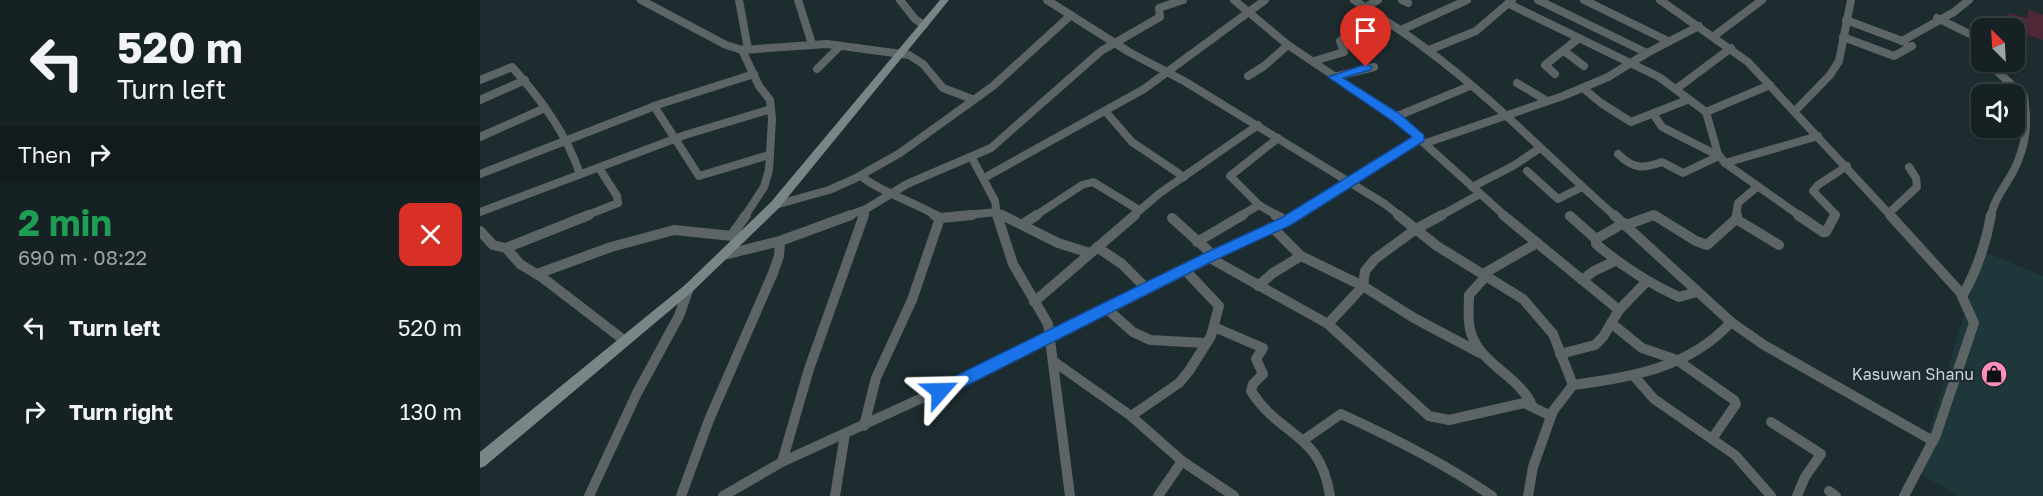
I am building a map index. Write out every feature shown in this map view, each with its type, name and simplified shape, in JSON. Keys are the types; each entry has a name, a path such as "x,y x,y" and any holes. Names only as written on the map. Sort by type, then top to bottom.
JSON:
{"street":[{"path":"641,0 726,45 745,50 812,44 901,54 919,59 928,67 941,87 972,99"},
{"path":"480,461 689,288 724,255 737,236 764,187 769,170 771,109 770,100 754,74 745,50 739,0"},
{"path":"798,0 812,44"},
{"path":"900,0 915,19 924,25"},
{"path":"537,274 611,247 674,230 737,236 775,205 945,0"},
{"path":"724,255 780,241 866,209 907,184 991,148 1113,42 1160,17 1159,8 1182,0"},
{"path":"1234,0 1288,45 1395,117 1476,191 1619,310"},
{"path":"984,178 1106,112 1166,72 1265,0"},
{"path":"1354,0 1429,50 1507,116 1731,322 1764,345 1933,441"},
{"path":"1366,7 1378,0"},
{"path":"1401,30 1465,0"},
{"path":"1538,0 1647,53"},
{"path":"1584,0 1668,41"},
{"path":"1660,0 1731,48 1770,85 1847,166 1963,295 1971,311 1974,322 1933,441 1904,496"},
{"path":"1714,36 1762,0"},
{"path":"1795,111 1830,75 1839,61 1851,0"},
{"path":"1902,41 1937,18 1955,13 1969,0"},
{"path":"1055,2 1113,42 1234,114 1258,125 1385,204 1437,246 1523,299 1553,334 1573,385"},
{"path":"1429,50 1476,31 1510,2 1659,77 1676,89 1687,100 1706,112 1722,160"},
{"path":"775,205 803,200 862,177 890,160 996,84 1071,15"},
{"path":"1937,18 1971,35"},
{"path":"1843,37 1894,56 1912,46 1846,20"},
{"path":"1314,61 1344,52 1340,41 1341,37 1346,34 1386,21"},
{"path":"723,496 782,462 1050,338 1210,256 1286,222 1350,182 1423,141 1507,116 1583,88 1608,77 1668,41 1699,26"},
{"path":"1555,74 1545,65 1579,38"},
{"path":"1248,76 1288,45"},
{"path":"817,69 840,46"},
{"path":"1676,89 1731,48"},
{"path":"1564,51 1584,66"},
{"path":"480,80 512,67 525,80 566,141 580,174"},
{"path":"1334,77 1374,67"},
{"path":"1963,295 1973,277 1987,238 1993,206 2015,168 2028,127 2024,96 1996,72"},
{"path":"480,174 654,106 754,74"},
{"path":"480,100 525,80"},
{"path":"1517,83 1547,101"},
{"path":"1706,112 1770,85"},
{"path":"1395,117 1470,86"},
{"path":"1583,88 1600,103 1629,122 1654,115 1687,100"},
{"path":"654,106 699,176 769,155"},
{"path":"480,137 545,108"},
{"path":"480,212 485,208 676,140 771,109"},
{"path":"1106,112 1132,142 1184,177"},
{"path":"1654,115 1662,127 1722,160 1757,187 1824,232 1835,214 1813,191 1818,185 1847,166"},
{"path":"1034,302 1139,210 1258,125"},
{"path":"1618,154 1636,168 1641,169 1662,162 1683,173 1722,160 1818,136"},
{"path":"1278,138 1230,176 1259,205 1286,222"},
{"path":"1328,324 1363,285 1365,271 1375,259 1416,229 1540,148"},
{"path":"972,158 995,201 1013,264 1048,324 1070,496"},
{"path":"1889,213 1917,187 1916,178 1909,167"},
{"path":"480,231 493,245 506,248 618,203 617,196 599,168"},
{"path":"1527,171 1558,199 1582,187"},
{"path":"862,177 890,196 914,202 940,218 997,212 1059,243 1094,250 1122,264 1147,288"},
{"path":"1023,224 1082,185 1093,182 1139,210"},
{"path":"1596,239 1625,224 1654,215 1689,237 1707,245 1736,219 1738,203 1757,187"},
{"path":"1197,242 1259,205"},
{"path":"782,462 813,358 866,209"},
{"path":"1570,216 1596,239 1596,243 1615,261 1646,282 1679,297 1697,292"},
{"path":"864,426 876,378 912,300 940,218"},
{"path":"1172,218 1210,256 1258,286 1328,324 1429,416 1449,420 1524,403 1551,416"},
{"path":"1736,219 1779,245"},
{"path":"1273,228 1301,256 1363,285 1414,318 1480,353 1520,385 1528,394 1532,405"},
{"path":"681,496 709,420 773,273 779,256 780,241"},
{"path":"1480,353 1469,326 1469,295 1485,275 1537,243"},
{"path":"506,248 520,264 537,274 625,341"},
{"path":"1258,286 1273,273 1301,256"},
{"path":"1582,280 1594,271 1615,261"},
{"path":"1131,416 1179,383 1214,327 1219,306 1185,270"},
{"path":"1560,354 1595,345 1619,310 1646,282"},
{"path":"588,496 637,393 679,316 689,288"},
{"path":"1107,309 1133,332 1150,340 1206,343"},
{"path":"1528,496 1533,467 1551,416 1573,385 1633,375 1677,360 1700,350 1731,322"},
{"path":"1611,323 1642,348 1677,360 1736,404 1712,439"},
{"path":"1214,327 1263,348 1256,359 1263,374 1253,384 1251,391 1269,412 1305,439 1323,465 1330,496"},
{"path":"1053,361 1131,416 1182,461 1234,496"},
{"path":"1633,375 1654,399 1734,455 1771,496"},
{"path":"1305,439 1341,414 1395,438 1460,474 1492,496"},
{"path":"1770,422 1821,454 1805,477 1797,496"},
{"path":"835,496 845,434"},
{"path":"1158,496 1182,461"}],"shaded area":[{"path":"2029,10 2043,15 2043,40 2025,34 2025,18 2006,18 2009,13 2027,18"},
{"name":"Kasuwan Shanu","path":"1983,251 2043,276 2043,496 1959,496 1917,472"}],"place":[{"name":"Kasuwan Shanu","path":"1994,374"}],"route":[{"path":"940,391 1208,257 1286,222 1420,138 1395,117 1334,77 1366,67"}]}
